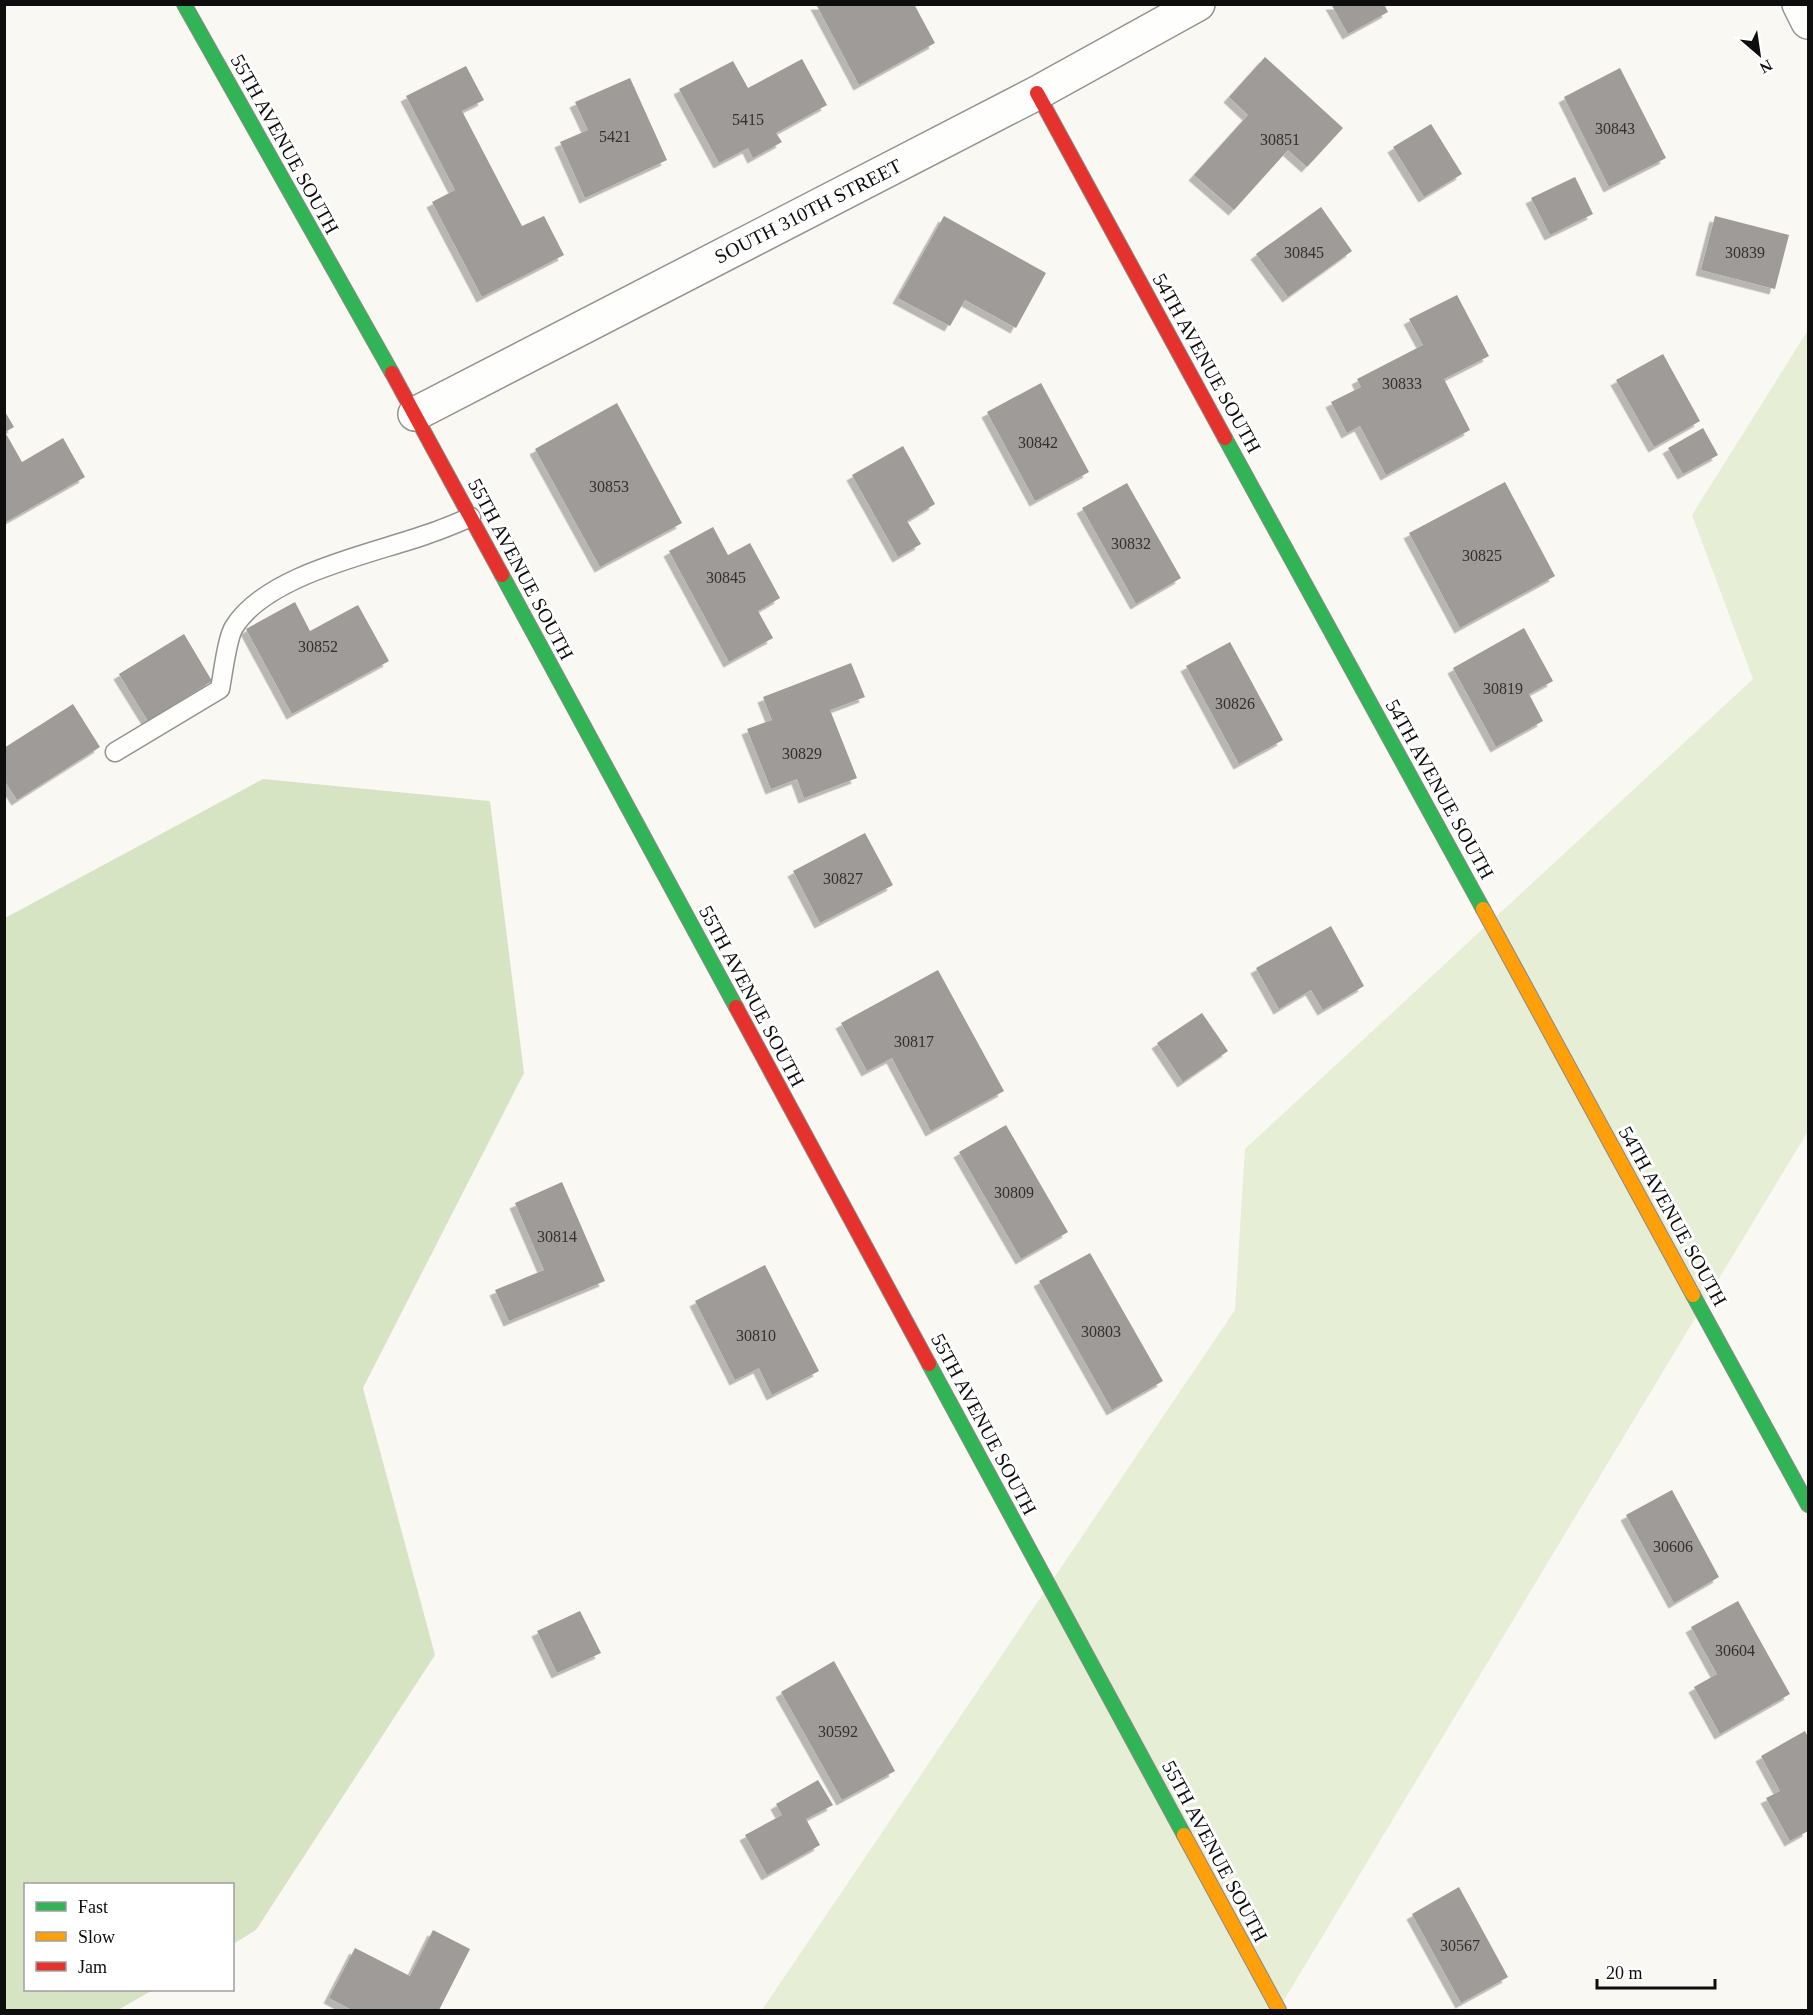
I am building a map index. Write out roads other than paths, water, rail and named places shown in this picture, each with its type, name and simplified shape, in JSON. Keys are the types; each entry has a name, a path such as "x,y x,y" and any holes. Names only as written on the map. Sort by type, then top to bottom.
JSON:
{"street":[{"name":"55TH AVENUE SOUTH","path":"184,4 415,414 1279,2010"},
{"name":"SOUTH 310TH STREET","path":"415,414 1037,93 1198,4"},
{"path":"1799,4 1809,22"},
{"name":"54TH AVENUE SOUTH","path":"1037,93 1809,1505"}],"lane":[{"path":"115,752 220,689 233,629 249,608 287,584 343,561 430,534 471,517"}]}
